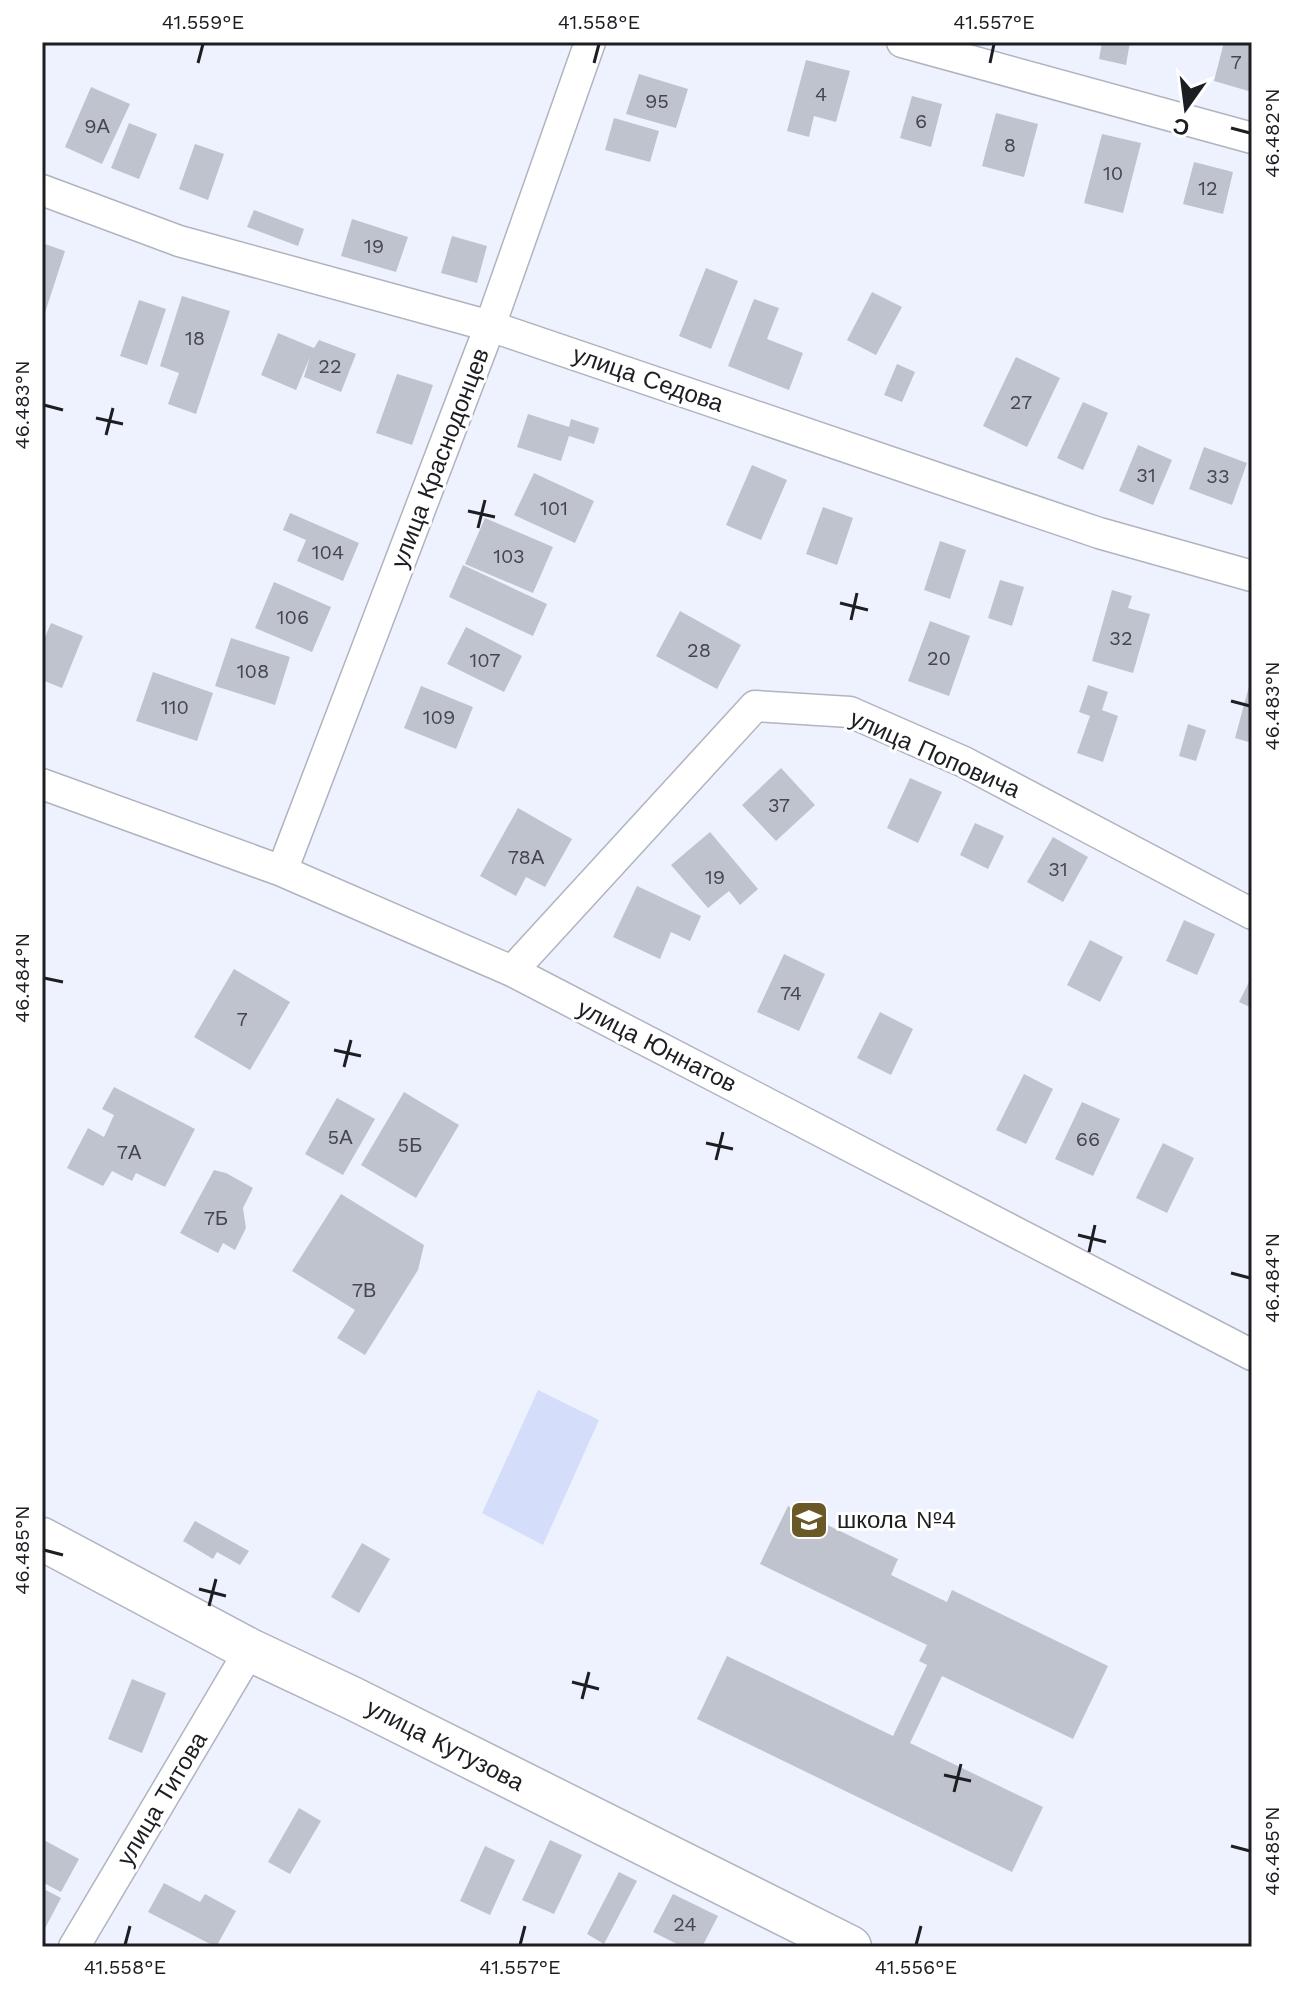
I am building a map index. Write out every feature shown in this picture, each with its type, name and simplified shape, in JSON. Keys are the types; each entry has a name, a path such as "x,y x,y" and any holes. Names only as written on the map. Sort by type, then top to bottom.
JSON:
{"main road":[{"name":"улица Кутузова","path":"42,1539 250,1650 850,1947"}],"street":[{"name":"улица Краснодонцев","path":"282,871 490,326 590,42"},
{"path":"902,42 1252,138"},
{"name":"улица Седова","path":"42,190 179,241 490,326 1099,533 1252,576"},
{"name":"улица Поповича","path":"512,971 755,706 850,712 964,762 1252,914"},
{"name":"улица Юннатов","path":"42,784 282,871 512,971 1252,1355"},
{"name":"улица Титова","path":"74,1947 250,1650"}],"shaded area":[{"path":"538,1390 599,1420 543,1545 482,1513"}],"building":[{"path":"1102,42 1130,42 1126,65 1099,59"},
{"path":"1224,42 1252,42 1252,92 1214,81"},
{"path":"806,60 850,71 836,122 814,116 809,137 787,131"},
{"path":"639,74 688,89 676,128 626,114"},
{"path":"91,87 130,104 102,164 65,147"},
{"path":"912,96 942,104 931,147 900,138"},
{"path":"996,113 1038,124 1024,177 982,166"},
{"path":"614,118 659,131 650,162 605,150"},
{"path":"129,123 157,134 139,179 111,168"},
{"path":"1102,134 1141,143 1123,213 1084,203"},
{"path":"195,144 224,154 208,200 179,189"},
{"path":"1194,162 1233,172 1223,214 1183,204"},
{"path":"254,210 304,229 298,246 247,227"},
{"path":"352,219 408,237 396,272 341,256"},
{"path":"452,236 487,246 477,283 441,273"},
{"path":"42,243 65,251 43,319 42,319"},
{"path":"706,268 738,281 711,349 679,336"},
{"path":"872,292 902,307 876,355 847,340"},
{"path":"182,296 230,311 196,414 168,404 179,373 160,366"},
{"path":"754,299 779,308 767,339 803,353 789,390 728,366"},
{"path":"139,300 166,309 147,365 120,356"},
{"path":"278,333 314,348 319,340 356,354 341,392 304,377 310,357 296,390 261,375"},
{"path":"1016,357 1060,378 1027,447 983,426"},
{"path":"897,364 915,372 902,402 884,395"},
{"path":"397,374 433,385 412,445 376,433"},
{"path":"1083,402 1108,413 1083,470 1057,458"},
{"path":"528,414 569,427 571,419 599,428 594,444 569,436 561,461 517,447"},
{"path":"1138,445 1172,460 1153,505 1119,491"},
{"path":"1204,447 1247,463 1232,505 1189,489"},
{"path":"752,465 787,480 761,540 726,525"},
{"path":"534,473 594,501 575,543 514,515"},
{"path":"823,507 853,518 837,565 806,554"},
{"path":"290,513 359,543 343,581 297,561 306,540 283,530"},
{"path":"485,518 553,547 533,593 465,564"},
{"path":"940,541 966,550 950,599 924,590"},
{"path":"463,565 547,604 533,636 449,597"},
{"path":"1000,580 1024,587 1012,626 988,618"},
{"path":"274,582 331,607 312,652 255,628"},
{"path":"1112,590 1132,596 1128,608 1150,614 1133,673 1092,661"},
{"path":"680,611 741,645 717,689 656,656"},
{"path":"930,621 970,636 949,696 908,681"},
{"path":"51,623 83,636 62,688 42,680 42,644"},
{"path":"466,627 522,656 504,692 447,664"},
{"path":"231,638 290,657 275,705 215,686"},
{"path":"153,672 213,693 197,741 136,721"},
{"path":"1252,680 1252,743 1235,738"},
{"path":"1088,685 1108,692 1102,710 1118,716 1103,762 1077,753 1090,716 1079,712"},
{"path":"421,686 473,707 456,749 404,728"},
{"path":"1188,724 1206,730 1196,761 1179,756"},
{"path":"781,768 815,805 776,841 742,805"},
{"path":"910,778 942,792 918,843 887,828"},
{"path":"518,808 572,839 545,887 526,877 516,896 480,876"},
{"path":"975,823 1004,836 988,869 960,855"},
{"path":"710,832 758,889 740,905 729,891 708,908 671,865"},
{"path":"1053,837 1088,857 1063,902 1027,882"},
{"path":"637,886 701,916 690,941 671,932 660,959 613,937"},
{"path":"1184,920 1215,934 1197,975 1166,961"},
{"path":"1090,940 1123,957 1100,1002 1067,985"},
{"path":"784,954 825,974 799,1031 757,1012"},
{"path":"234,969 290,1002 250,1070 194,1037"},
{"path":"1252,976 1252,1008 1239,1002"},
{"path":"880,1012 913,1029 891,1075 857,1058"},
{"path":"1024,1074 1053,1089 1026,1144 996,1130"},
{"path":"114,1087 195,1129 165,1187 136,1173 132,1181 112,1171 103,1186 67,1168 88,1128 104,1137 114,1115 102,1109"},
{"path":"404,1092 459,1125 416,1198 361,1165"},
{"path":"337,1098 375,1119 343,1175 305,1154"},
{"path":"1082,1102 1120,1119 1093,1176 1055,1159"},
{"path":"1163,1143 1194,1158 1167,1213 1136,1198"},
{"path":"214,1170 253,1188 243,1208 246,1228 235,1250 223,1243 218,1253 180,1233"},
{"path":"341,1194 424,1245 418,1270 365,1355 337,1338 355,1310 292,1271"},
{"path":"788,1506 898,1559 891,1575 947,1602 952,1590 1108,1666 1073,1739 942,1676 910,1743 1043,1807 1012,1872 697,1719 727,1656 893,1736 927,1665 919,1661 927,1645 760,1564"},
{"path":"195,1521 249,1551 240,1565 217,1552 213,1559 183,1541"},
{"path":"362,1543 390,1559 359,1613 331,1597"},
{"path":"132,1679 166,1693 142,1753 108,1739"},
{"path":"299,1808 321,1821 290,1874 268,1862"},
{"path":"42,1839 79,1859 61,1892 42,1882"},
{"path":"550,1840 582,1855 554,1914 522,1900"},
{"path":"485,1846 515,1860 490,1915 460,1901"},
{"path":"619,1872 637,1881 604,1944 587,1934"},
{"path":"164,1883 200,1902 205,1894 236,1911 216,1947 148,1912"},
{"path":"42,1888 61,1898 42,1934"},
{"path":"673,1894 718,1916 702,1947 683,1947 653,1932"}],"place":[{"name":"школа №4","path":"809,1520"}]}
